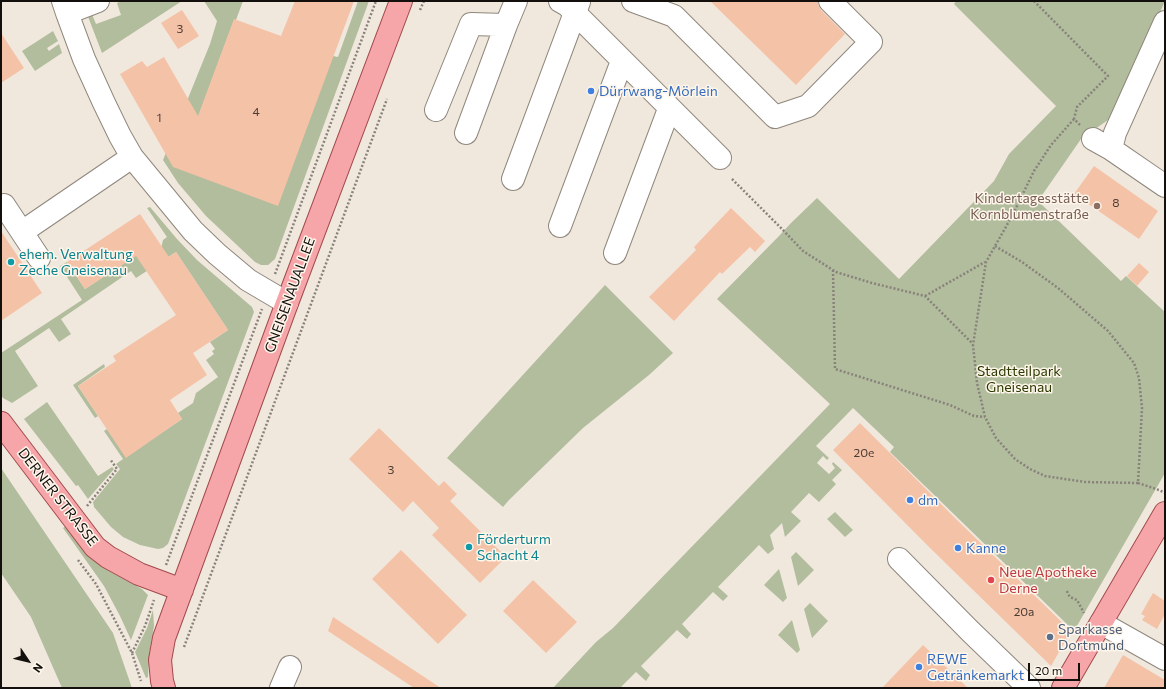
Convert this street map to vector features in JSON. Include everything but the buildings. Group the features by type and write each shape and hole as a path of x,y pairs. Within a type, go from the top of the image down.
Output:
{"main road":[{"name":"GNEISENAUALLEE","path":"182,590 201,535 400,1"},
{"name":"DERNER STRASSE","path":"1,423 95,547 108,557 139,574 182,590"},
{"path":"1063,688 1093,620 1165,513"},
{"path":"164,688 160,660 164,638 182,590"}],"street":[{"path":"98,1 65,7 84,58 120,136 132,158 193,231 217,254 248,280 287,303"},
{"path":"466,133 516,1"},
{"path":"633,1 674,16 775,117 808,106 871,42 830,1"},
{"path":"513,179 571,5 622,61 720,158"},
{"path":"1165,22 1115,133 1102,144 1165,186"},
{"path":"436,110 471,24 506,26"},
{"path":"560,226 622,61"},
{"path":"614,253 669,108"},
{"path":"22,232 132,158"},
{"path":"4,205 39,258"},
{"path":"899,559 970,631 1030,688"},
{"path":"1093,620 1165,659"},
{"path":"281,688 290,667"}],"path":[{"path":"418,16 424,1"},
{"path":"1034,1 1108,76 1077,107 1074,119 1051,145 1034,171 1012,216 986,262 973,345 977,383 984,417 996,438 1015,458 1030,469 1045,476 1085,482 1138,483 1165,493"},
{"path":"182,653 388,96"},
{"path":"1074,119 1102,144"},
{"path":"732,179 803,251 833,270 872,283 925,296 973,345"},
{"path":"994,246 1022,262 1058,288 1108,331 1134,363 1139,378 1142,408 1138,483"},
{"path":"925,296 986,262"},
{"path":"833,270 836,369 943,402 974,416 984,417"},
{"path":"84,508 117,470 110,459"},
{"path":"74,554 96,584 132,653 141,682"},
{"path":"132,653 146,626 160,581"},
{"path":"1067,591 1070,597 1077,600 1093,620"}],"green space":[{"path":"122,1 182,1 102,53 87,14 91,12 96,24 121,15 117,3"},
{"path":"204,1 243,1 236,20 234,20 179,169 333,56 338,57 358,1 369,1 275,259 268,265 261,265 255,262 206,216 178,183 163,160 210,44 217,21"},
{"name":"Stadtteilpark Gneisenau","path":"956,1 1165,1 1115,115 1081,139 1038,201 1121,281 1126,276 1165,312 1165,473 1074,631 890,452 894,447 853,408 816,446 829,458 827,460 823,456 817,463 829,474 835,468 832,464 833,462 842,470 832,480 836,484 819,502 809,493 791,512 801,521 785,537 782,523 770,535 774,549 768,554 759,545 718,587 728,596 723,601 713,592 682,624 691,634 687,639 677,630 641,666 650,675 646,681 636,672 620,688 553,688 596,642 613,628 830,404 717,299 817,198 899,279 994,181 1009,154 1056,106 954,4"},
{"path":"53,31 58,41 47,48 49,51 59,44 62,53 35,71 22,51"},
{"path":"150,207 197,260 252,307 254,312 168,544 163,548 158,549 140,545 123,537 111,527 94,507 93,502 120,469 116,464 123,459 104,431 107,429 126,457 182,419 178,413 193,403 196,393 218,377 206,360 214,354 212,351 215,349 210,342 228,330 176,252 136,278 131,271 61,319 71,334 59,342 49,328 15,351 38,386 12,403 3,398 1,395 1,353 82,300 60,266 67,262 85,289 156,242 161,249 163,240 167,237 147,208"},
{"path":"605,285 673,353 649,375 583,428 503,507 447,458"},
{"path":"104,364 105,367 78,386 98,416 95,418 73,385"},
{"path":"47,402 98,476 112,467 114,469 88,499 78,485 76,486 24,419"},
{"path":"1,468 113,633 132,688 62,688 31,617 1,573"},
{"path":"835,512 853,530 845,537 827,519"},
{"path":"66,526 89,554 109,571 142,589 148,595 131,640 104,586 63,528"},
{"path":"796,552 814,570 798,586 791,557"},
{"path":"779,569 787,598 783,602 764,585"},
{"path":"810,603 828,621 812,638 804,609"},
{"path":"153,610 154,626 149,655 148,677 146,678 135,652 147,628"},
{"path":"792,620 800,650 797,653 778,635"}],"place":[{"name":"Dürrwang-Mörlein","path":"591,91"},
{"name":"Kindertagesstätte Kornblumenstraße","path":"1097,206"},
{"name":"ehem. Verwaltung Zeche Gneisenau","path":"11,262"},
{"name":"dm","path":"910,500"},
{"name":"Förderturm Schacht 4","path":"469,547"},
{"name":"Kanne","path":"958,548"},
{"name":"Neue Apotheke Derne","path":"991,580"},
{"name":"Sparkasse Dortmund","path":"1050,637"},
{"name":"REWE Getränkemarkt","path":"919,667"}]}
